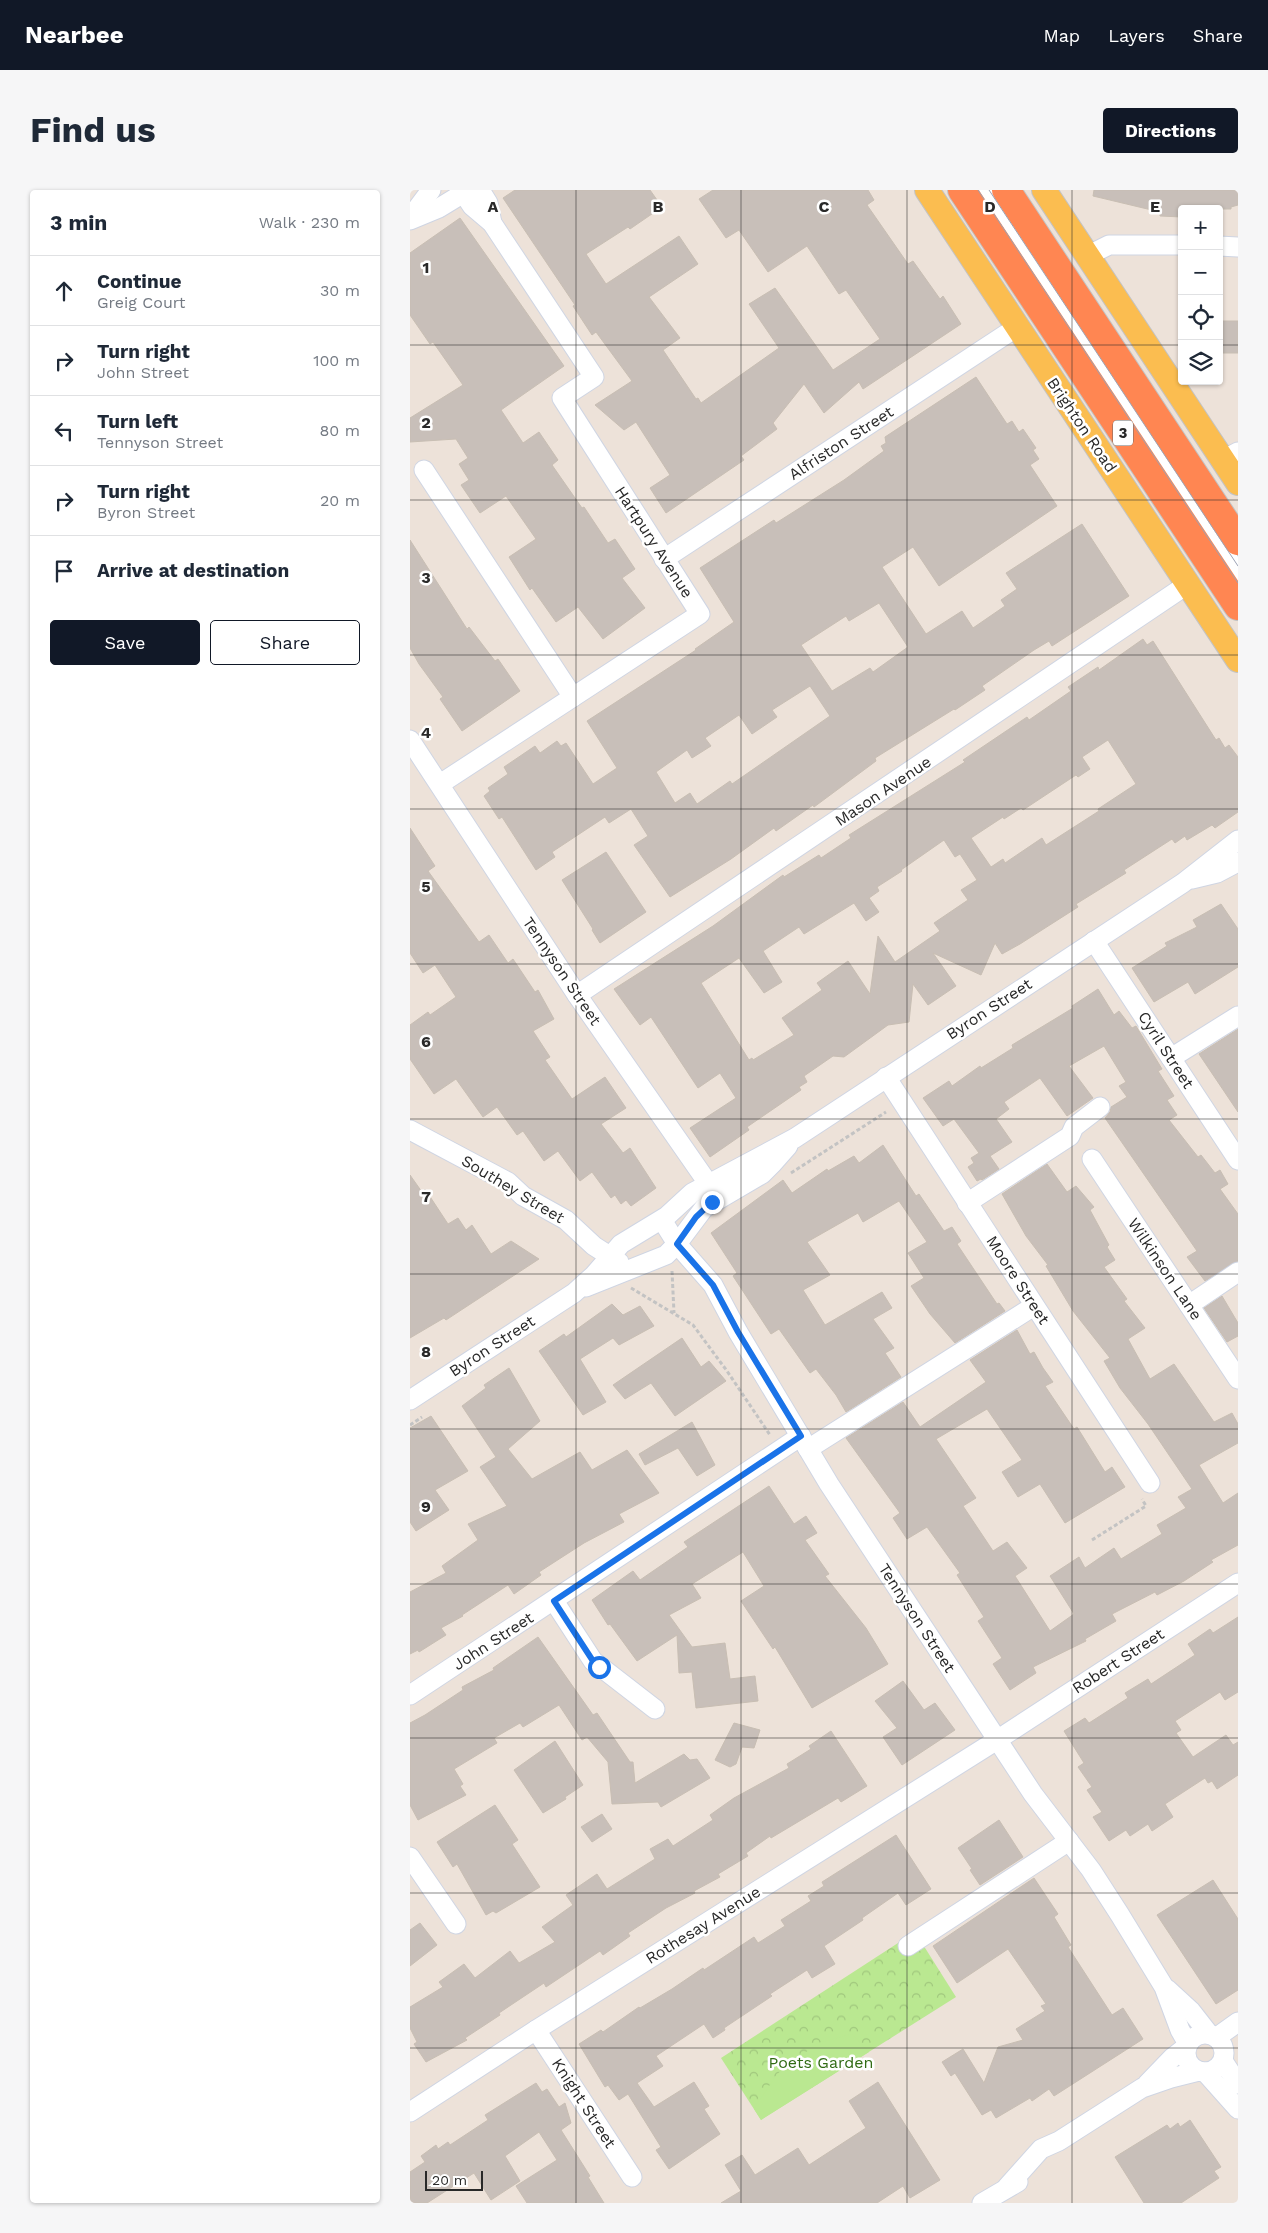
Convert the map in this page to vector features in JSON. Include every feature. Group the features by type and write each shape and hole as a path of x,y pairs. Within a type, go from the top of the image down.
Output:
{"highway":[{"name":"Brighton Road","path":"962,190 1015,237 1068,316 1238,606"},
{"name":"Brighton Road","path":"1006,190 1015,237 1068,316 1190,468 1238,541"}],"main road":[{"name":"Brighton Road","path":"927,190 1238,660"},
{"path":"1044,190 1186,406 1230,456 1238,483"},
{"path":"954,229 973,243 1015,237"},
{"path":"1068,316 1134,326"},
{"path":"1186,406 1190,468"}],"street":[{"path":"410,219 431,190"},
{"path":"984,190 1015,237"},
{"path":"410,219 440,208 467,192"},
{"name":"Hartpury Avenue","path":"440,784 700,614 562,398 594,377 492,223 488,203 467,192"},
{"path":"1087,256 1109,245 1178,245"},
{"path":"1223,246 1238,247"},
{"path":"1068,316 1238,574"},
{"name":"Alfriston Street","path":"664,558 1017,327"},
{"path":"424,470 573,697"},
{"name":"Mason Avenue","path":"578,996 1188,584"},
{"name":"Tennyson Street","path":"410,740 578,996 713,1191"},
{"name":"Byron Street","path":"410,1400 574,1293 594,1275 609,1256 631,1237 662,1220 689,1195 713,1191 738,1190 766,1170 795,1138 1183,883 1238,840"},
{"name":"Byron Street","path":"1183,883 1217,872 1238,862"},
{"name":"Cyril Street","path":"1094,941 1238,1160"},
{"path":"1172,1058 1238,1016"},
{"name":"Moore Street","path":"886,1077 1150,1484"},
{"path":"967,1203 1070,1136 1074,1127 1100,1107"},
{"name":"Southey Street","path":"410,1130 508,1182 523,1196 566,1220 594,1246 609,1256 625,1277"},
{"name":"Wilkinson Lane","path":"1092,1159 1238,1379"},
{"name":"Byron Street","path":"574,1293 625,1277 666,1255 677,1244 713,1191"},
{"name":"Tennyson Street","path":"662,1220 677,1244 713,1285 738,1332 829,1484 1033,1794 1091,1870 1164,1987"},
{"path":"1189,1305 1238,1272"},
{"name":"John Street","path":"410,1695 780,1449 804,1442 1034,1306"},
{"name":"Robert Street","path":"997,1740 1238,1583"},
{"path":"554,1601 593,1661 655,1709"},
{"name":"Rothesay Avenue","path":"410,2112 536,2030 997,1740"},
{"path":"908,1946 1069,1841"},
{"path":"410,1857 456,1924"},
{"path":"1164,1987 1191,2011 1223,2046 1238,2084"},
{"path":"1164,1987 1187,2046 1188,2062 1202,2072 1238,2109"},
{"path":"982,2203 1007,2187 1037,2151 1059,2141 1142,2088 1172,2058 1200,2034 1213,2036 1238,2022"},
{"name":"Knight Street","path":"536,2030 632,2178"},
{"path":"1142,2088 1171,2078 1212,2071 1228,2055"}],"path":[{"path":"672,1267 674,1313"},
{"path":"625,1277 693,1325 780,1449"},
{"path":"1092,1540 1146,1506"}],"green space":[{"path":"915,1932 956,1997 761,2120 721,2058"},
{"name":"Poets Garden","path":"852,2034 869,2052 761,2120 754,2109 777,2074 818,2043"}],"building":[{"path":"515,190 650,190 662,207 630,229 628,227 586,254 606,284 679,236 698,264 649,297 680,338 663,350 696,399 698,398 701,403 779,348 749,304 775,288 833,370 880,339 846,290 839,294 807,246 768,272 739,230 726,238 699,199 713,190 868,190 874,200 867,205 908,264 913,261 940,299 943,296 961,324 863,389 859,382 824,413 804,384 773,423 777,429 741,456 744,460 666,513 650,488 670,475 636,422 624,430 595,405 632,381 596,332 592,335 573,306 575,305 503,198"},
{"path":"1094,190 1238,190 1238,205 1231,207 1231,209 1223,209 1223,205 1178,205 1178,217 1160,216 1160,212 1093,196"},
{"path":"460,218 564,366 501,410 523,443 539,432 558,460 552,465 582,508 584,507 608,543 615,539 635,569 622,578 645,608 603,639 578,607 556,622 532,588 530,590 509,557 536,539 506,496 480,513 461,485 469,480 459,464 468,458 456,439 410,442 410,418 463,385 433,342 430,344 410,315 410,253"},
{"path":"1223,321 1238,321 1238,353 1223,353"},
{"path":"976,377 1007,424 1012,421 1019,432 1023,429 1036,448 1033,450 1039,459 1030,465 1057,506 939,586 913,547 882,567 926,634 962,611 973,628 1005,606 1001,600 1017,589 1006,573 1082,524 1129,596 1052,646 1049,641 1034,650 982,686 985,690 875,758 876,761 814,807 813,805 776,831 774,828 731,859 670,897 634,845 648,836 631,809 609,823 605,817 552,852 555,857 536,870 502,817 499,819 484,796 490,791 488,788 508,774 504,767 535,746 540,753 557,741 561,746 566,743 593,784 617,768 587,721 696,650 734,622 700,568 774,520 776,523 844,480 884,451 881,446 886,443 885,437","holes":["879,603 908,647 873,672 870,668 832,691 801,645 846,616 849,621","810,686 830,716 732,784 730,781 697,804 690,793 675,803 656,772 687,750 692,758 711,746 705,738 739,715 752,734 777,717 772,710"]},
{"path":"410,540 467,629 469,627 495,661 498,659 520,691 462,731 440,699 443,697 410,648"},
{"path":"1143,639 1147,645 1153,641 1216,740 1219,738 1225,748 1229,745 1238,757 1238,812 1215,828 1212,825 1187,840 1185,836 1175,843 1172,839 1124,870 1126,873 1076,904 1078,907 1002,954 995,943 981,975 933,953 956,986 928,1005 913,984 909,1022 888,1025 844,1057 833,1056 804,1076 807,1082 799,1087 801,1090 747,1127 749,1130 710,1157 690,1128 736,1098 720,1073 698,1088 651,1017 640,1025 614,989 713,926 783,875 784,877 819,855 821,858 851,838 849,835 965,762 963,760 1027,717 1029,720 1071,691 1068,687 1098,667 1099,670","holes":["1108,740 1136,784 1098,809 1099,811 1046,845 1042,838 1005,863 1003,859 991,867 971,838 1003,817 1004,819 1021,808 1023,810 1076,775 1078,777 1090,769 1082,757","944,840 955,857 960,854 977,880 961,890 968,900 934,923 940,931 895,962 878,936 870,994 848,961 817,983 822,990 782,1018 794,1035 753,1060 752,1058 749,1060 701,983 739,958 764,993 782,982 763,951 799,927 804,934 854,903 866,921 879,912 869,898 879,891 877,887"]},
{"path":"410,828 435,866 428,871 479,942 489,935 508,963 513,959 535,992 538,990 554,1019 533,1031 550,1057 545,1060 572,1099 605,1077 626,1108 601,1124 623,1153 630,1148 656,1188 631,1206 626,1200 621,1204 615,1195 611,1198 592,1172 580,1181 558,1151 544,1161 523,1131 517,1135 497,1107 483,1117 456,1079 434,1094 410,1059 410,1025 428,1012 430,1015 456,997 435,965 423,973 410,953"},
{"path":"606,852 646,912 600,943 562,880"},
{"path":"1221,904 1238,929 1238,967 1195,994 1188,982 1154,1002 1132,968 1167,946 1165,943 1197,927 1193,920"},
{"path":"1098,989 1114,1015 1119,1011 1132,1028 1136,1026 1162,1069 1158,1071 1174,1096 1167,1100 1177,1115 1169,1120 1198,1157 1201,1155 1215,1173 1220,1170 1228,1184 1220,1189 1238,1214 1238,1261 1205,1281 1187,1257 1197,1251 1105,1118 1110,1112 1111,1107 1127,1097 1119,1086 1126,1082 1104,1046 1069,1066 1093,1098 1067,1116 1040,1078 1004,1102 1009,1109 996,1119 1012,1142 990,1156 999,1169 982,1180 977,1181 968,1167 974,1163 971,1158 979,1153 954,1119 943,1126 923,1098 949,1081 952,1086 980,1066 981,1068 1013,1048 1012,1045 1073,1008 1072,1006"},
{"path":"1238,1029 1238,1112 1199,1054"},
{"path":"883,1145 916,1196 919,1194 944,1231 952,1227 961,1241 957,1244 997,1304 999,1303 1005,1311 955,1343 930,1314 911,1286 924,1278 908,1253 927,1242 899,1201 863,1222 858,1213 807,1242 830,1275 803,1290 825,1325 882,1292 892,1308 873,1319 894,1348 885,1353 901,1377 846,1412 836,1395 816,1369 810,1373 779,1329 771,1334 733,1276 737,1273 711,1233 783,1180 792,1193 827,1169 828,1171 854,1156 859,1163"},
{"path":"1047,1164 1067,1192 1076,1186 1094,1207 1090,1210 1115,1260 1104,1267 1127,1299 1124,1301 1145,1328 1128,1339 1150,1379 1174,1364 1214,1422 1232,1413 1238,1424 1238,1443 1199,1465 1223,1503 1238,1493 1238,1545 1211,1560 1213,1562 1184,1581 1157,1595 1155,1592 1112,1614 1116,1621 1085,1639 1086,1641 1033,1667 1036,1673 1010,1690 993,1664 1002,1658 978,1621 984,1617 957,1575 960,1573 927,1527 907,1539 893,1518 900,1513 846,1438 903,1402 920,1427 986,1382 970,1360 1017,1330 1030,1354 1034,1352 1053,1382 1045,1386 1074,1429 1077,1427 1105,1472 1112,1467 1125,1487 1065,1523 1040,1484 1018,1497 1002,1472 1022,1460 987,1409 936,1439 976,1498 963,1506 993,1551 1007,1542 1027,1568 1015,1576 1050,1631 1074,1614 1050,1576 1079,1557 1085,1568 1114,1548 1121,1559 1162,1534 1157,1525 1186,1508 1178,1497 1192,1489 1148,1424 1120,1388 1104,1361 1110,1358 1073,1311 1046,1266 1048,1265 1026,1236 1002,1194"},
{"path":"410,1175 422,1192 425,1189 448,1224 458,1218 466,1230 472,1225 491,1254 511,1241 539,1259 446,1320 444,1318 410,1338"},
{"path":"1222,1296 1238,1323 1238,1336 1227,1342 1204,1308"},
{"path":"612,1304 623,1315 640,1306 654,1326 619,1345 613,1338 580,1359 606,1402 583,1415 539,1351 564,1334 566,1337"},
{"path":"682,1338 701,1367 709,1361 726,1381 675,1416 651,1383 625,1399 613,1385"},
{"path":"509,1368 540,1421 508,1449 532,1479 580,1452 592,1470 627,1450 659,1493 619,1514 624,1522 584,1543 539,1572 541,1575 514,1594 508,1585 463,1616 441,1628 446,1635 419,1652 418,1650 410,1654 410,1592 446,1573 442,1566 478,1540 468,1524 507,1506 480,1467 496,1457 462,1406 486,1388 484,1385"},
{"path":"431,1416 468,1471 435,1490 449,1510 416,1531 410,1522 410,1428"},
{"path":"692,1422 715,1465 697,1476 678,1448 645,1465 639,1454"},
{"path":"769,1486 794,1524 806,1516 817,1533 805,1540 829,1574 825,1576 866,1628 888,1664 812,1708 775,1647 773,1649 741,1601 764,1586 743,1552 692,1584 701,1598 669,1615 692,1647 725,1643 730,1679 755,1676 758,1701 696,1708 692,1672 679,1673 677,1635 637,1661 610,1624 608,1625 592,1600 633,1571 640,1580 688,1547 684,1542"},
{"path":"1238,1617 1238,1692 1225,1700 1220,1692 1175,1721 1181,1730 1176,1733 1193,1757 1226,1735 1233,1745 1238,1742 1238,1775 1217,1789 1212,1781 1208,1783 1205,1778 1165,1804 1173,1817 1152,1831 1148,1824 1130,1836 1126,1830 1109,1841 1093,1817 1102,1812 1087,1790 1092,1787 1078,1767 1084,1763 1064,1731 1085,1718 1089,1723 1128,1698 1125,1693 1148,1679 1151,1684 1195,1655 1188,1644 1210,1629 1213,1633"},
{"path":"538,1637 593,1715 597,1713 630,1762 633,1762 635,1783 684,1754 690,1760 697,1759 710,1778 661,1807 658,1802 612,1804 608,1762 587,1737 582,1740 559,1705 523,1727 520,1723 494,1738 497,1743 454,1769 463,1784 460,1786 466,1795 418,1820 410,1805 410,1723 463,1690 462,1687 494,1670 493,1668"},
{"path":"903,1681 924,1710 935,1703 955,1730 902,1765 883,1737 897,1728 875,1701"},
{"path":"734,1723 760,1730 754,1748 742,1747 736,1764 730,1767 715,1760"},
{"path":"831,1731 867,1786 841,1802 838,1798 771,1838 770,1836 746,1853 748,1856 718,1874 720,1877 666,1908 628,1933 630,1936 603,1955 600,1951 546,1987 544,1983 465,2038 467,2040 426,2062 414,2044 417,2042 410,2028 410,2007 443,1987 439,1982 464,1964 475,1978 510,1951 519,1963 555,1942 542,1927 573,1905 566,1895 597,1874 607,1889 655,1859 650,1849 668,1839 673,1846 713,1820 710,1815 734,1798 789,1768 787,1764 811,1749 809,1746"},
{"path":"555,1741 583,1785 565,1797 566,1799 543,1813 514,1770"},
{"path":"495,1805 518,1840 512,1844 540,1887 496,1913 493,1911 486,1915 457,1864 453,1867 437,1842"},
{"path":"602,1814 612,1829 592,1842 581,1827"},
{"path":"999,1820 1023,1857 980,1885 958,1848"},
{"path":"896,1835 931,1889 906,1905 898,1893 862,1918 863,1920 824,1946 835,1964 812,1978 807,1970 770,1994 772,1996 724,2028 725,2030 713,2038 704,2024 656,2056 663,2066 637,2083 654,2107 694,2082 709,2106 704,2109 720,2134 669,2169 656,2150 661,2147 628,2094 619,2100 608,2085 605,2087 579,2044 601,2030 603,2032 639,2007 672,1989 703,1968 704,1970 754,1937 758,1943 785,1926 781,1920 811,1901 808,1896 824,1886 822,1882"},
{"path":"1034,1878 1058,1914 1054,1917 1071,1945 1068,1947 1112,2015 1123,2008 1143,2039 1054,2096 1049,2089 1032,2101 1030,2098 996,2118 991,2110 982,2115 955,2073 951,2076 942,2062 963,2049 984,2083 998,2047 1023,2040 1016,2029 1045,2011 1041,2006 1046,2004 1008,1949 957,1983 933,1946"},
{"path":"1213,1880 1238,1919 1238,1990 1216,2004 1157,1915"},
{"path":"420,1923 437,1945 410,1966 410,1930"},
{"path":"878,2082 940,2180 910,2198 903,2186 877,2203 721,2203 741,2191 725,2165 742,2155 755,2175 798,2148 809,2165 866,2128 849,2101"},
{"path":"536,2083 542,2092 547,2089 559,2107 565,2103 571,2123 561,2130 590,2176 588,2177 604,2203 527,2203 516,2186 557,2160 539,2132 505,2156 520,2181 491,2200 474,2173 427,2203 410,2203 410,2172 425,2162 421,2156 436,2145 438,2149 448,2142 450,2145 488,2120 485,2115"},
{"path":"1190,2120 1221,2167 1214,2171 1219,2178 1181,2203 1144,2203 1115,2157 1167,2125 1170,2129 1178,2123 1180,2127"}],"tram line":[{"path":"978,190 1238,583"},
{"path":"989,190 1238,566"}],"route":[{"path":"599,1667 593,1661 554,1601 801,1436 738,1332 713,1285 677,1244 696,1217 712,1202"}]}
